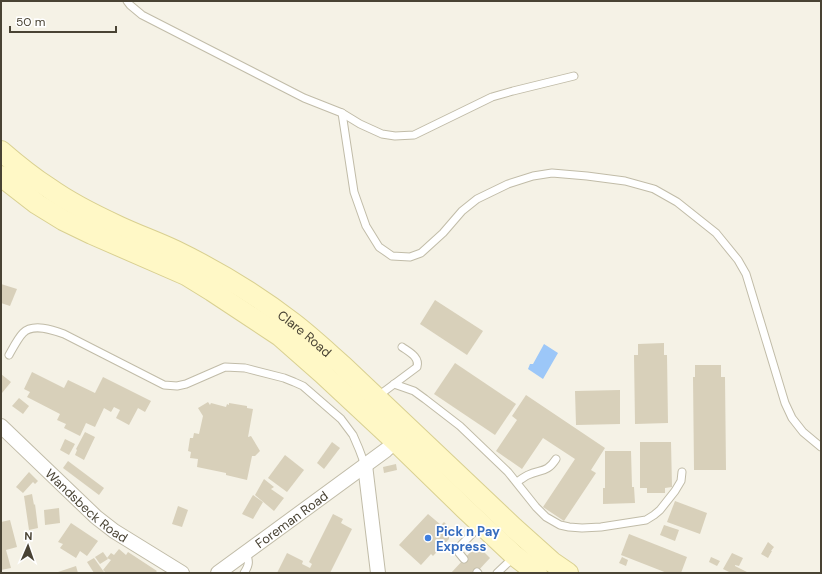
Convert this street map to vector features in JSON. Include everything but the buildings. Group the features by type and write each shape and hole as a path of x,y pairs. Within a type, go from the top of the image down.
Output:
{"street":[{"name":"Clare Road","path":"1,151 48,188 75,204 117,226 175,251 226,278 292,322 376,397 402,435 465,509 515,556 537,573"},
{"name":"Clare Road","path":"1,176 37,204 63,220 186,276 243,310 280,336 322,373 402,435 514,528 552,562 568,573"},
{"name":"Wandsbeck Road","path":"1,426 96,516 114,531 182,573"},
{"name":"Foreman Road","path":"218,573 386,450 402,435"},
{"path":"364,465 378,573"}],"lane":[{"path":"127,1 142,15 304,98 342,113 360,124 382,134 395,136 414,135 492,97 574,76"},
{"path":"342,113 354,192 363,219 379,247 392,256 410,257 421,253 462,211 477,199 508,184 533,176 552,173 625,181 654,190 677,202 716,233 738,260 746,274 785,403 792,418 803,432 821,446"},
{"path":"9,355 23,333 28,329 38,328 48,329 64,334 164,385 177,386 186,384 225,368 245,368 284,378 303,386 341,419 353,435 364,465"},
{"path":"376,397 417,367 417,359 402,347"},
{"path":"394,384 414,391 460,426 503,466 546,517 560,525 582,528 601,527 646,520 660,510 681,481 682,472"},
{"path":"516,482 528,475 549,468 556,459"},
{"path":"464,559 458,553 458,548 482,524"},
{"path":"244,573 248,568 249,562 246,552"},
{"path":"497,573 515,556"}],"water":[{"path":"544,344 558,353 543,379 528,369 530,364 533,364"}],"place":[{"name":"Pick n Pay Express","path":"428,538"}]}
